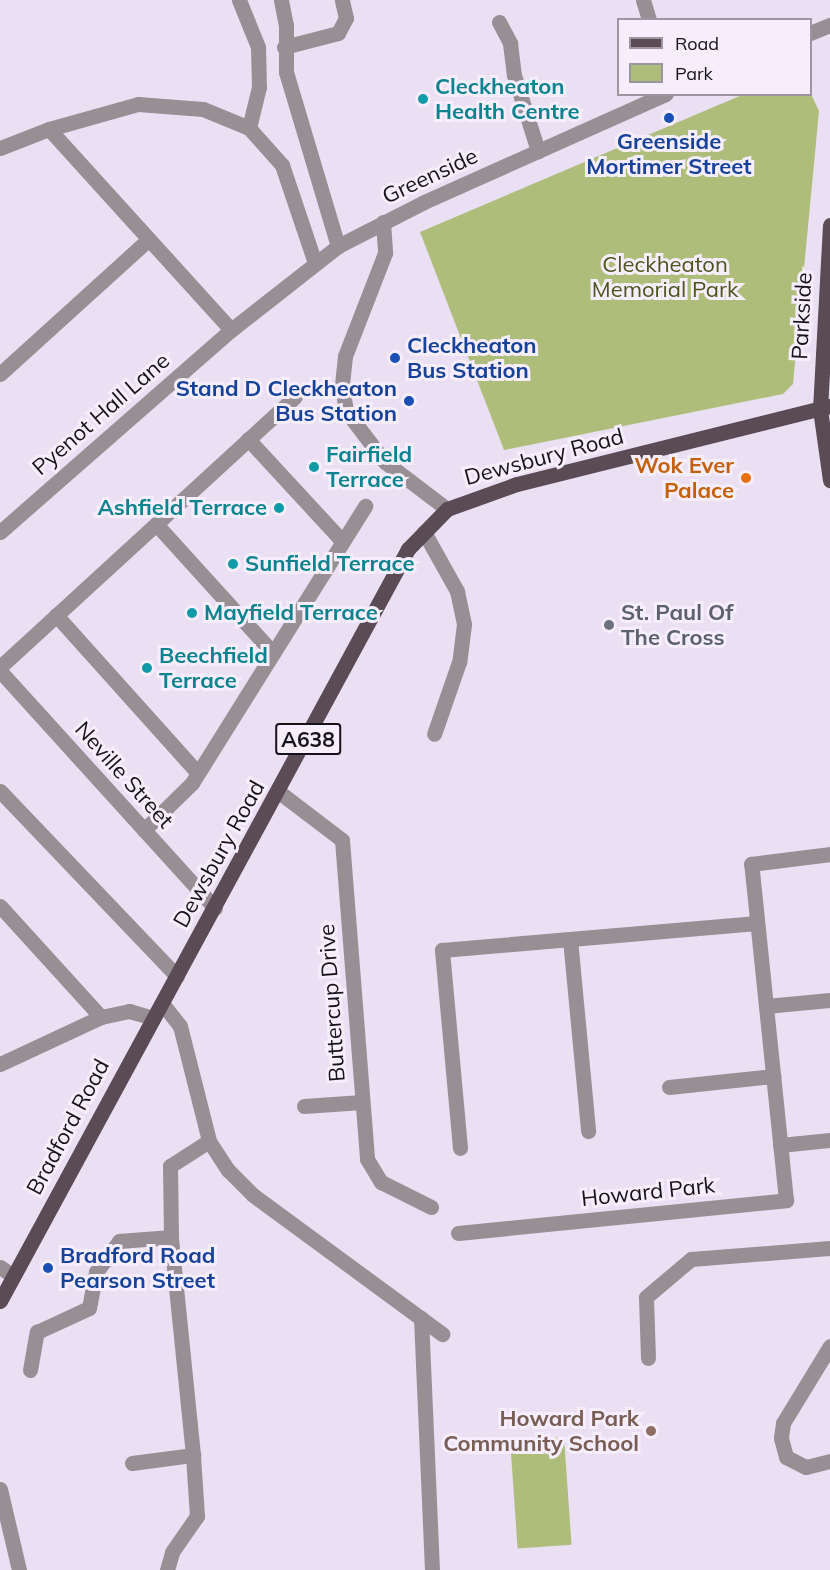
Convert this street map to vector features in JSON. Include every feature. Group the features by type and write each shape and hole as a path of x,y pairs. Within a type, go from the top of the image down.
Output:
{"main road":[{"name":"Parkside","path":"830,225 825,408 830,480"},
{"name":"Dewsbury Road","path":"177,976 279,792 408,549 447,508 517,484 825,408"},
{"name":"Bradford Road","path":"0,1301 177,976"}],"street":[{"path":"239,0 258,47 259,87 249,128"},
{"path":"281,0 286,25 286,72 338,246"},
{"path":"285,47 338,33 346,18 342,0"},
{"path":"643,0 648,18"},
{"path":"499,21 510,43 514,75 538,151"},
{"path":"812,32 830,25"},
{"name":"Greenside","path":"231,330 338,246 383,222 662,96"},
{"path":"0,148 49,129 138,105 203,109 249,128 282,165 315,263"},
{"path":"49,129 231,330"},
{"path":"383,222 385,253 345,356 342,386 346,411 385,462 447,508"},
{"path":"0,374 148,240"},
{"name":"Pyenot Hall Lane","path":"0,532 231,330"},
{"path":"0,669 295,397"},
{"path":"248,439 342,541"},
{"path":"144,830 198,773 365,506"},
{"path":"156,524 273,653"},
{"path":"424,532 457,591 464,624 459,662 434,734"},
{"path":"56,615 198,773"},
{"name":"Neville Street","path":"0,669 215,908"},
{"path":"0,791 177,976"},
{"name":"Buttercup Drive","path":"279,792 342,840 367,1159 381,1182 431,1207"},
{"name":"Howard Park","path":"458,1233 786,1200 751,864 830,854"},
{"path":"0,906 100,1017"},
{"path":"460,1148 442,950 757,923"},
{"path":"570,939 588,1131"},
{"path":"765,1006 830,1000"},
{"path":"162,1003 180,1026 209,1141 228,1170 253,1195 442,1334"},
{"path":"0,1064 100,1017 129,1011 153,1018"},
{"path":"669,1087 773,1076"},
{"path":"304,1106 362,1102"},
{"path":"780,1145 830,1140"},
{"path":"167,1570 172,1552 196,1516 193,1455 171,1237 170,1166 209,1141"},
{"path":"30,1370 37,1332 89,1308 96,1272 119,1240 171,1237"},
{"path":"648,1358 646,1297 692,1259 830,1248"},
{"path":"0,1267 13,1276"},
{"path":"420,1318 432,1570"},
{"path":"830,1346 783,1424 781,1438 786,1456 806,1467 830,1461"},
{"path":"132,1463 193,1455"},
{"path":"0,1489 19,1570"}],"green space":[{"name":"Cleckheaton Memorial Park","path":"740,96 812,96 819,111 793,384 783,394 504,450 420,232"},
{"path":"564,1437 572,1545 518,1549 510,1441"}],"place":[{"name":"Cleckheaton Health Centre","path":"423,99"},
{"name":"Greenside Mortimer Street","path":"669,118"},
{"name":"Cleckheaton Bus Station","path":"395,358"},
{"name":"Stand D Cleckheaton Bus Station","path":"409,401"},
{"name":"Fairfield Terrace","path":"314,467"},
{"name":"Wok Ever Palace","path":"746,478"},
{"name":"Ashfield Terrace","path":"279,508"},
{"name":"Sunfield Terrace","path":"233,564"},
{"name":"Mayfield Terrace","path":"192,613"},
{"name":"St. Paul Of The Cross","path":"609,625"},
{"name":"Beechfield Terrace","path":"147,668"},
{"name":"Bradford Road Pearson Street","path":"48,1268"},
{"name":"Howard Park Community School","path":"651,1431"}]}
